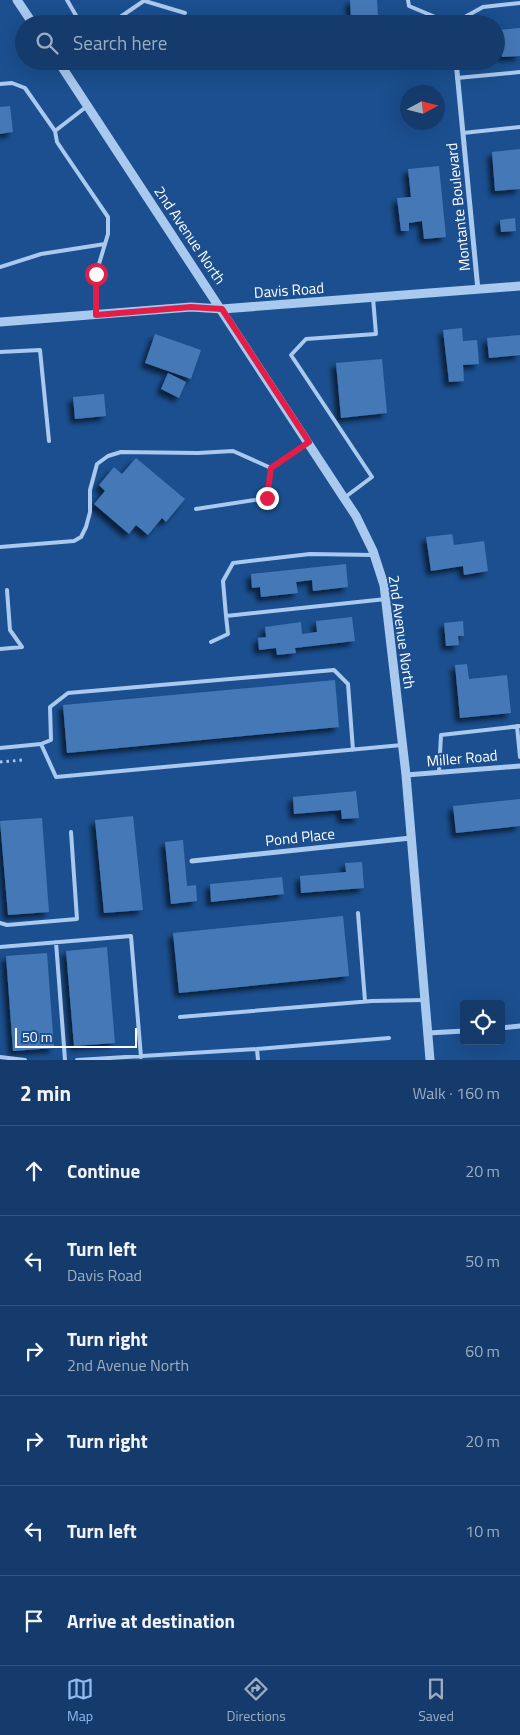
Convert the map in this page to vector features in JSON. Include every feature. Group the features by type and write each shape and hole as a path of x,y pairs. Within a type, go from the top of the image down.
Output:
{"street":[{"path":"17,0 27,15"},
{"name":"2nd Avenue North","path":"64,70 309,442 356,516 374,555 384,585 403,745 430,1060"},
{"name":"Montante Boulevard","path":"457,70 478,290"},
{"name":"Davis Road","path":"0,322 191,307 222,309 520,286"},
{"name":"Miller Road","path":"406,775 520,766"},
{"name":"Pond Place","path":"192,861 412,838"},
{"path":"505,1028 520,1026"},
{"path":"428,1034 460,1031"}],"lane":[{"path":"66,0 75,15"},
{"path":"123,15 145,0 185,13"},
{"path":"408,0 409,6 430,15"},
{"path":"483,0 483,7"},
{"path":"468,15 483,7 520,3"},
{"path":"457,78 520,72"},
{"path":"0,84 12,84 25,88 55,131 60,147 106,213 108,222 105,244 96,274 96,315"},
{"path":"55,131 87,106"},
{"path":"463,133 520,127"},
{"path":"0,267 41,254 105,244"},
{"path":"344,498 372,477 290,356 306,338 376,334 373,298"},
{"path":"0,352 40,350 49,441"},
{"path":"196,509 267,498 271,468 309,442"},
{"path":"0,547 74,541 81,537 90,512 92,476 97,464 108,456 121,452 198,453 233,451 271,468"},
{"path":"211,642 228,634 223,581 233,563 310,554 374,555"},
{"path":"0,649 22,647 10,630 7,590"},
{"path":"226,616 386,599"},
{"path":"0,748 42,744 51,740 50,707 68,693 334,670 348,684 354,750"},
{"path":"438,772 441,735 519,726 520,757"},
{"path":"42,744 56,777 403,745"},
{"path":"0,923 7,925 77,919 71,832"},
{"path":"358,913 365,1001"},
{"path":"0,947 131,936 141,1057"},
{"path":"56,942 66,1060"},
{"path":"180,1017 365,1001 425,1000"},
{"path":"77,1060 257,1049 389,1038"},
{"path":"257,1049 258,1060"},
{"path":"0,1057 25,1060"}],"path":[{"path":"0,762 23,760"}],"building":[{"path":"350,0 377,0 378,15 351,15"},
{"path":"520,28 520,56 505,57 505,29"},
{"path":"10,106 13,132 0,134 0,107"},
{"path":"520,149 520,189 495,191 492,152"},
{"path":"439,166 446,237 424,239 422,221 409,223 409,231 401,231 397,198 411,197 408,169"},
{"path":"515,218 516,231 501,232 500,220"},
{"path":"462,328 463,341 477,340 479,364 463,365 464,381 449,382 443,330"},
{"path":"155,334 201,350 191,379 145,363"},
{"path":"520,335 520,355 489,358 487,338"},
{"path":"382,359 387,413 341,418 336,363"},
{"path":"168,373 186,382 179,398 161,389"},
{"path":"104,394 106,416 75,419 73,397"},
{"path":"136,458 185,499 166,522 162,518 148,535 136,525 129,534 94,504 105,491 99,485 114,467 122,474"},
{"path":"452,534 454,545 484,541 488,571 464,575 463,566 431,571 426,537"},
{"path":"346,564 348,587 313,591 312,580 296,582 298,593 261,597 260,587 252,588 251,574"},
{"path":"352,617 355,641 295,648 296,653 277,655 276,648 259,650 258,638 266,637 265,627 301,622 302,634 317,632 316,621"},
{"path":"463,621 464,636 458,636 459,645 446,646 444,623"},
{"path":"467,664 469,679 507,675 511,713 460,718 455,665"},
{"path":"335,680 339,727 67,753 63,705"},
{"path":"356,791 359,818 342,819 341,810 294,814 293,797"},
{"path":"520,799 520,826 456,833 453,806"},
{"path":"133,816 143,910 104,913 95,820"},
{"path":"42,818 49,912 8,915 0,821"},
{"path":"183,840 187,886 196,885 197,901 171,904 165,842"},
{"path":"362,862 364,888 301,893 300,876 346,872 345,863"},
{"path":"282,877 284,894 211,902 210,884"},
{"path":"343,916 349,976 179,993 173,933"},
{"path":"107,947 115,1043 74,1046 66,951"},
{"path":"47,953 54,1048 13,1051 6,956"}],"route":[{"path":"96,274 96,315 191,307 222,309 309,442 271,468 267,498"}]}
